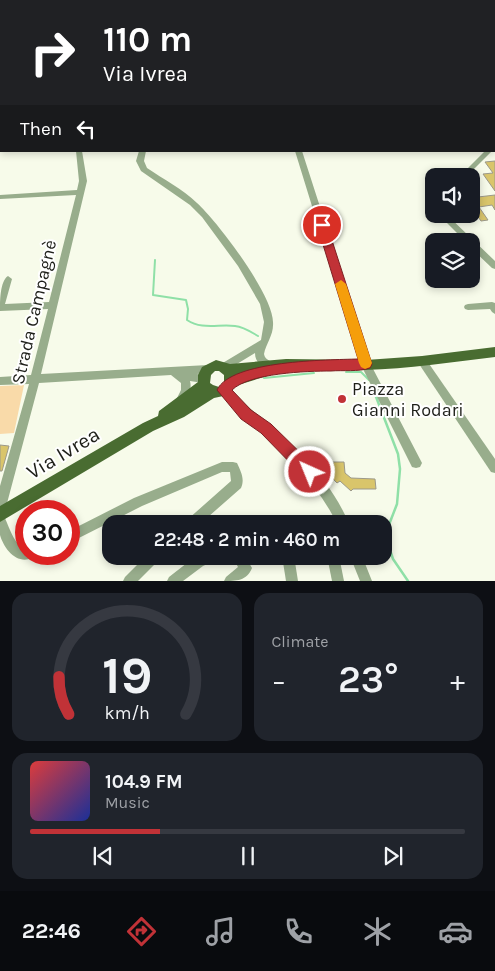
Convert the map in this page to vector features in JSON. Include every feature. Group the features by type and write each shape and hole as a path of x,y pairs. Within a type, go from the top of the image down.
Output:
{"main road":[{"name":"Via Ivrea","path":"148,427 180,402 217,379 271,365 314,366 422,361 495,352"},
{"name":"Via Ivrea","path":"0,514 148,427 179,413 217,379 314,366"}],"street":[{"name":"Strada Campagnè","path":"0,507 36,380 80,192 82,181 79,152"},
{"path":"143,152 140,161 144,169 193,203 205,215 263,298 268,315 269,328 258,353 262,363 271,365"},
{"path":"298,152 366,364 416,463"},
{"path":"471,168 488,152"},
{"path":"0,197 80,192"},
{"path":"451,223 461,233"},
{"path":"480,252 495,266"},
{"path":"8,279 0,307 54,305"},
{"path":"468,307 492,305 495,310"},
{"path":"150,372 217,379 263,343"},
{"path":"422,361 495,468"},
{"path":"0,382 150,372 217,379 246,414 284,446 328,494 338,515"},
{"path":"174,374 185,380 187,385 186,392 180,402"},
{"path":"114,515 222,466 233,467 237,475 237,484 201,515"},
{"path":"328,494 335,515"},
{"path":"0,520 15,550"},
{"path":"80,532 102,521"},
{"path":"129,581 146,565"},
{"path":"173,581 194,565"},
{"path":"230,581 246,568 244,565"},
{"path":"289,565 292,581"},
{"path":"335,565 338,581"},
{"path":"360,565 366,581"}],"shaded area":[{"path":"24,385 14,433 0,434 0,386"}],"building":[{"path":"495,161 495,191 483,174 493,173 485,162"},
{"path":"495,195 495,210 492,205 480,207 480,197"},
{"path":"480,208 488,220 480,220"},
{"path":"0,445 9,446 2,471 0,471"},
{"path":"333,462 344,462 345,473 351,478 375,479 376,489 353,489 351,491 340,481 337,483 329,475 333,471"}],"waterway":[{"path":"155,260 153,295 186,300 188,309 187,320 198,325 238,327 258,336"},
{"path":"346,372 361,372 369,380"},
{"path":"264,378 314,373"},
{"path":"373,389 398,454 400,469 397,504 385,535 393,559 408,581"}],"slow traffic":[{"path":"341,284 365,363"}],"place":[{"name":"Piazza Gianni Rodari","path":"342,399"}],"route":[{"path":"310,472 266,429 246,414 223,390 231,382 257,373 314,366 366,364 322,225"}]}
